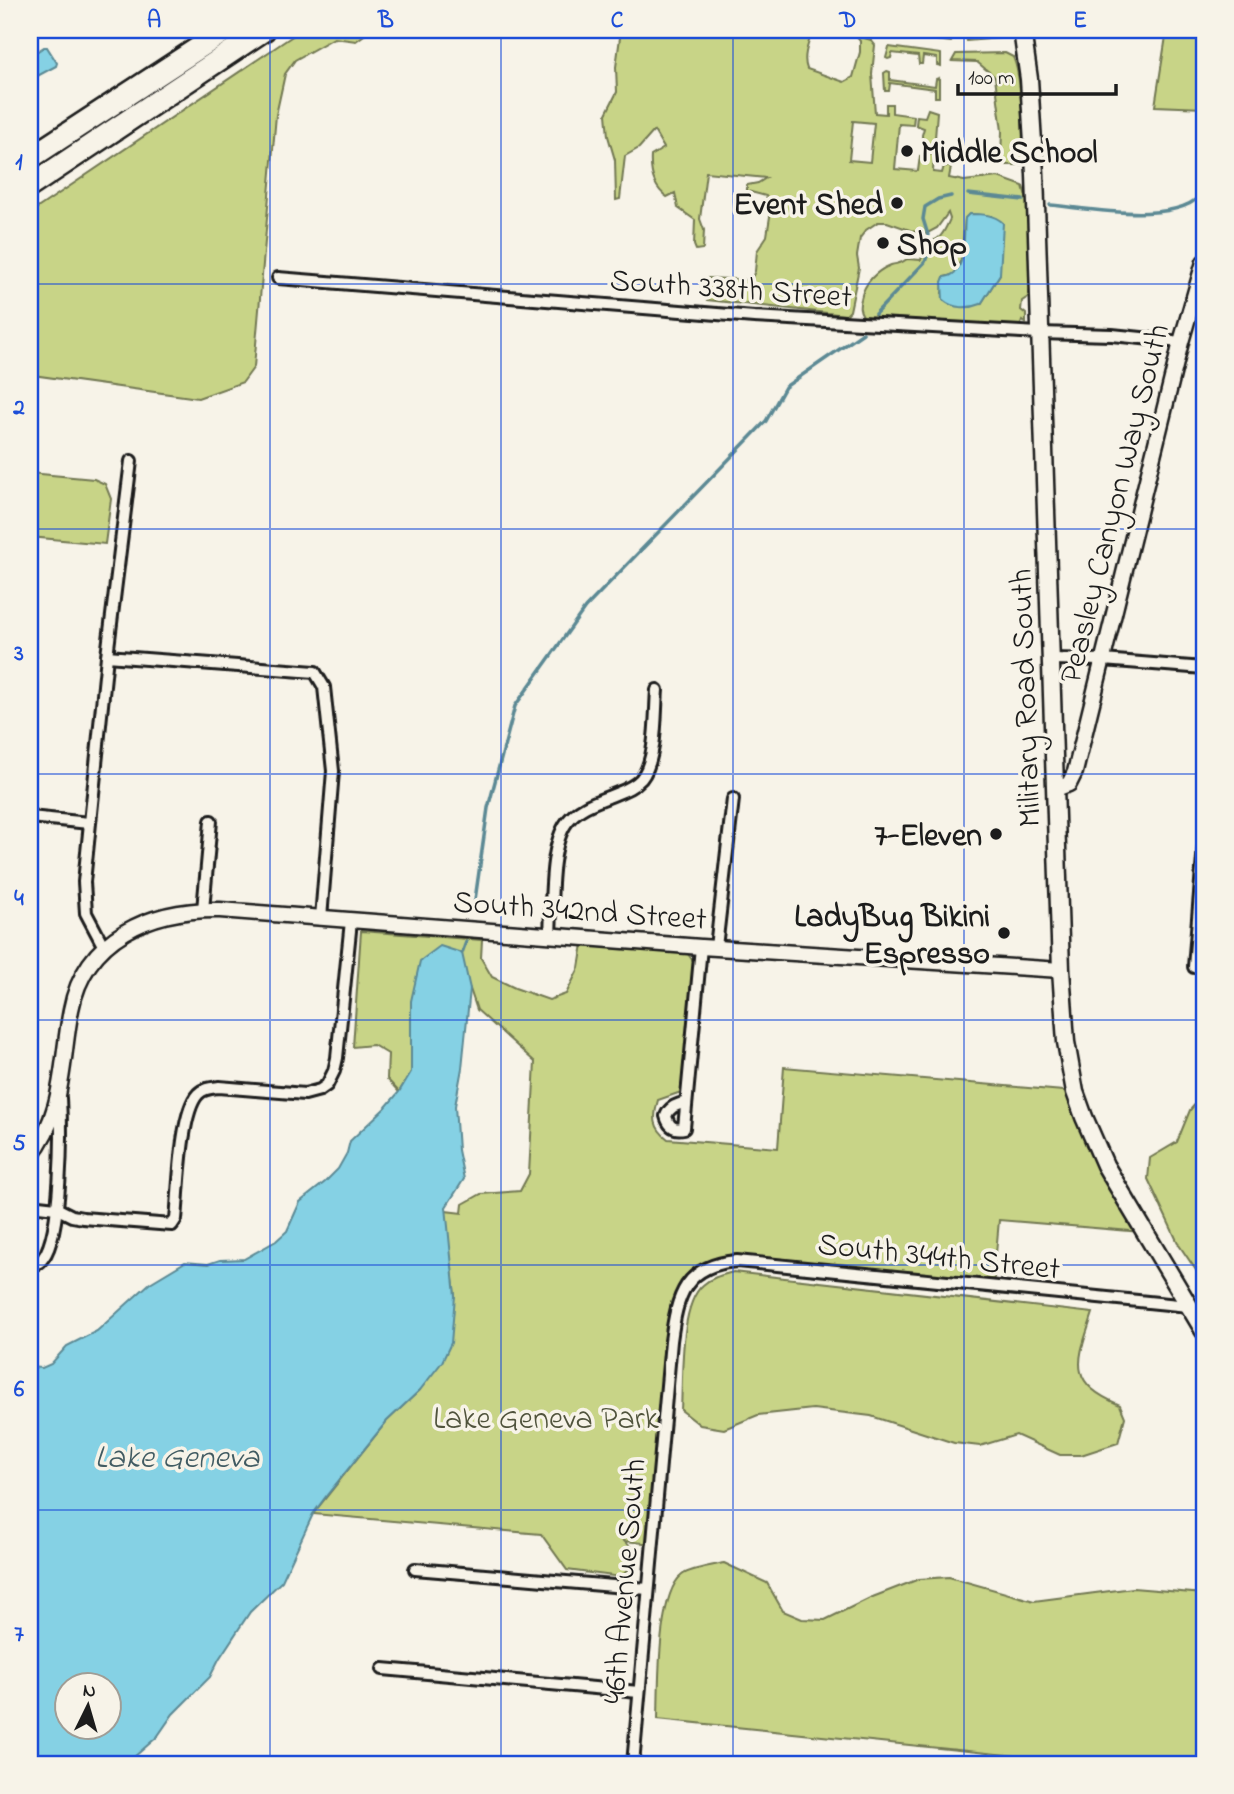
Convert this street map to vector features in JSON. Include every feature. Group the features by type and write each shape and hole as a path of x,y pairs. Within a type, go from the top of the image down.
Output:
{"highway":[{"path":"30,158 226,30"},
{"path":"30,186 264,30"}],"main road":[{"name":"Military Road South","path":"1022,30 1032,120 1061,970 1068,1055 1075,1093 1105,1165 1204,1331"}],"street":[{"name":"Peasley Canyon Way South","path":"1056,789 1069,784 1073,779 1181,342 1204,262"},
{"name":"South 338th Street","path":"278,278 754,317 1039,334 1112,335 1181,342"},
{"path":"30,1268 45,1256 52,1236 61,1140 60,1092 74,997 86,971 104,947 89,921 84,904 84,874 131,461"},
{"path":"107,656 315,672 323,685 333,771 321,918"},
{"path":"1050,659 1204,668"},
{"path":"550,934 555,857 565,824 587,806 630,788 640,780 647,769 653,741 657,690"},
{"path":"687,1102 708,947 733,799"},
{"path":"30,817 89,823"},
{"path":"203,909 211,821"},
{"path":"1194,967 1204,845"},
{"name":"South 342nd Street","path":"104,947 123,933 149,920 176,912 203,909 1061,970"},
{"path":"30,1205 56,1208 83,1218 172,1225 176,1219 186,1123 191,1106 199,1093 208,1088 219,1087 305,1094 320,1090 327,1084 337,1058 351,921"},
{"path":"30,1156 44,1133 60,1092"},
{"name":"South 344th Street","path":"690,1280 699,1270 737,1261 1188,1306"},
{"name":"46th Avenue South","path":"633,1764 673,1326 682,1294 690,1280"},
{"path":"415,1569 648,1589"},
{"path":"383,1669 639,1692"}],"green space":[{"path":"251,30 371,30 356,41 334,38 295,60 285,74 276,115 254,367 243,382 198,398 32,375 30,391 30,213 294,35"},
{"path":"621,30 813,30 806,54 807,69 844,82 853,77 860,52 860,41 855,35 871,40 875,45 872,74 875,113 886,114 886,104 892,104 892,113 914,116 913,125 899,124 895,169 918,171 920,156 934,154 933,172 942,173 944,166 951,167 949,178 964,181 998,177 1023,186 1031,227 1033,256 1031,285 1028,297 1022,301 1021,310 1026,314 1026,323 1022,321 1020,327 863,316 860,301 872,278 891,265 907,259 921,260 926,242 939,238 944,232 950,219 948,213 937,228 924,235 887,222 878,222 866,230 860,238 857,256 859,268 850,311 846,315 707,300 701,294 702,284 708,278 751,280 757,251 767,236 771,210 766,196 747,191 747,185 766,178 706,172 700,219 704,230 703,249 696,250 695,220 678,208 675,193 667,197 654,179 651,156 664,148 654,131 639,148 625,156 620,199 616,200 615,160 608,136 606,114 617,92 616,67","holes":["853,121 874,123 870,162 849,160","969,214 991,216 1000,274 981,304 942,293 944,277 955,274 961,259 965,219"]},
{"path":"888,30 950,38 951,30 956,32 951,42 888,34"},
{"path":"975,30 1009,30 1000,38 967,41 966,35"},
{"path":"1167,30 1204,30 1204,108 1155,106"},
{"path":"889,47 941,54 941,66 937,65 937,58 923,56 922,64 919,64 918,56 892,53 888,59"},
{"path":"1005,53 1013,57 1019,79 1023,165 1007,165 1001,159 1002,131 995,77 977,62 952,61 956,54"},
{"path":"890,72 890,80 935,86 936,79 939,78 939,97 935,97 935,89 890,83 889,91 885,91 884,73"},
{"path":"928,109 937,112 934,151 923,150 924,128 916,125 917,116 925,117"},
{"path":"30,473 94,479 105,484 111,499 105,544 30,537"},
{"name":"Lake Geneva Park","path":"361,931 482,940 481,958 492,977 549,1000 566,994 579,968 583,944 679,949 688,954 695,964 684,1091 658,1100 655,1112 657,1127 668,1139 778,1148 784,1067 1075,1092 1143,1232 999,1220 993,1287 737,1261 699,1270 677,1308 653,1544 624,1541 634,1550 634,1564 621,1577 567,1570 541,1534 313,1514 387,1421 420,1390 455,1296 445,1211 462,1213 463,1204 481,1194 520,1191 529,1174 535,1062 477,1010 470,989 412,1058 411,1072 399,1092 387,1079 388,1054 373,1045 353,1047"},
{"path":"1204,1094 1204,1282 1179,1245 1148,1179 1150,1158 1177,1142 1190,1110"},
{"path":"733,1272 1093,1313 1083,1344 1080,1368 1090,1388 1120,1405 1125,1417 1118,1443 1081,1455 1060,1455 1016,1435 980,1446 954,1443 871,1416 813,1409 758,1415 724,1429 700,1425 681,1410 686,1325 695,1295 703,1285"},
{"path":"724,1563 767,1583 783,1611 802,1619 825,1620 870,1598 919,1579 949,1577 1034,1601 1133,1588 1204,1594 1204,1764 1094,1764 658,1719 661,1642 668,1601 674,1585 685,1573"}],"water":[{"path":"47,47 57,63 56,66 30,80 30,56"},
{"path":"969,214 991,216 1003,223 1000,274 981,304 961,307 943,300 942,282 944,277 957,270 961,263 965,218"},
{"name":"Lake Geneva","path":"440,946 462,953 470,989 462,1068 455,1106 458,1150 464,1179 446,1207 455,1296 451,1343 442,1362 420,1390 387,1421 327,1495 313,1514 282,1581 250,1612 210,1677 173,1714 157,1737 126,1764 30,1764 30,1367 42,1368 51,1364 67,1346 97,1331 150,1283 185,1262 208,1264 220,1260 244,1259 276,1241 287,1231 300,1202 338,1169 350,1141 386,1107 411,1072 411,1001 420,961"}],"waterway":[{"path":"1050,205 1132,213 1155,212 1175,209 1192,202 1204,191"},
{"path":"968,194 1023,200"},
{"path":"928,235 923,219 925,207 938,199 951,196"},
{"path":"875,314 925,262 930,248"},
{"path":"474,907 488,808 515,706 585,608 766,421 785,387 863,333"},
{"path":"462,953 466,942"}],"place":[{"name":"Middle School","path":"907,151"},
{"name":"Event Shed","path":"897,203"},
{"name":"Shop","path":"883,243"},
{"name":"7-Eleven","path":"996,834"},
{"name":"LadyBug Bikini Espresso","path":"1004,933"}]}
